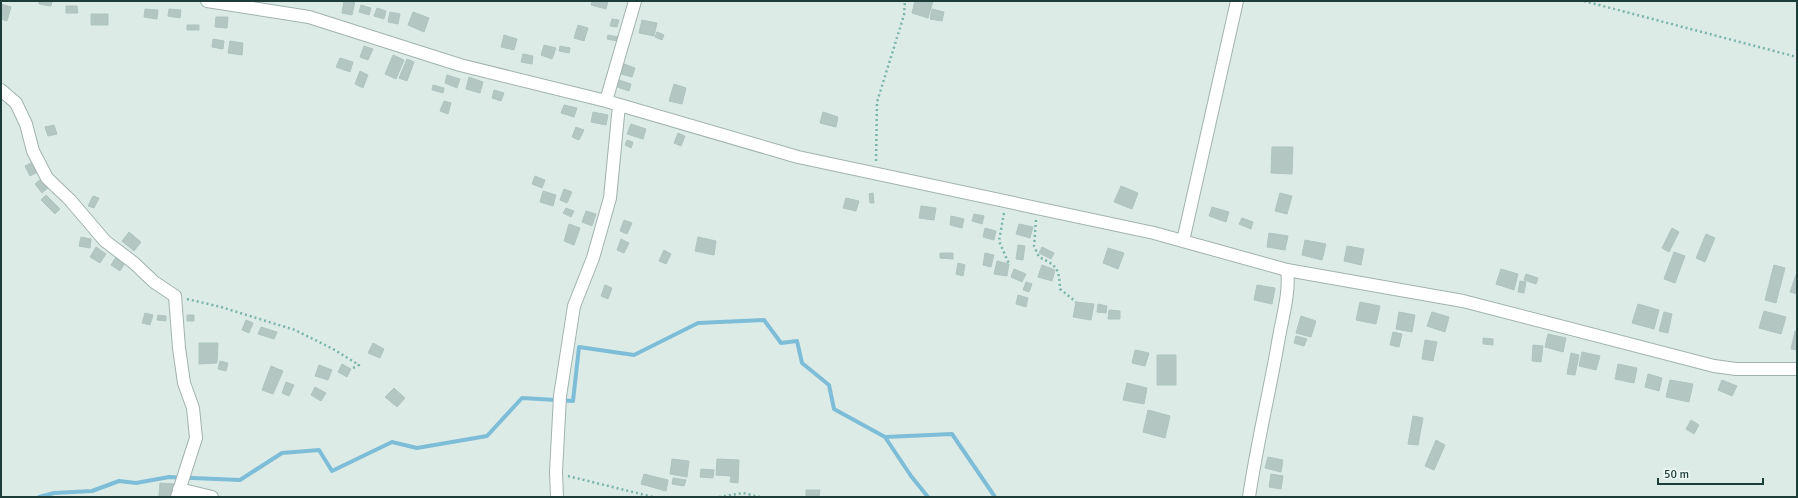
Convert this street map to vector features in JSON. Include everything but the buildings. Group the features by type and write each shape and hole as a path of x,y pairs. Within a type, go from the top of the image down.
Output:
{"street":[{"path":"207,1 309,17 460,65 606,101 798,157 1154,234 1287,270 1463,301 1714,366 1736,369 1797,369"},
{"path":"606,101 635,1"},
{"path":"1183,242 1237,1"},
{"path":"1,90 16,103 23,117 33,151 46,178 70,200 105,241 134,263 154,282 175,296 179,348 184,383 192,408 196,438 178,493 212,497"},
{"path":"557,497 556,472 560,396 574,306 593,258 610,198 619,105"},
{"path":"1250,497 1256,447 1272,378 1283,315 1288,279 1287,270"}],"path":[{"path":"875,173 877,102 904,15 905,1"},
{"path":"1584,1 1797,57"},
{"path":"1006,201 999,241 1009,264"},
{"path":"1036,208 1034,246 1039,257 1054,264 1059,273 1060,289 1076,302"},
{"path":"175,296 221,307 295,330 333,348 359,365 351,369"},
{"path":"556,472 653,497"},
{"path":"719,497 743,494 760,497"}],"waterway":[{"path":"39,497 54,493 92,491 119,481 136,483 169,477 240,480 282,453 319,450 332,471 392,442 417,448 487,436 522,398 573,401 579,347 634,355 698,323 764,320 781,343 797,341 802,363 829,385 834,409 885,437 952,434 995,497"},
{"path":"885,437 911,476 928,497"}]}
